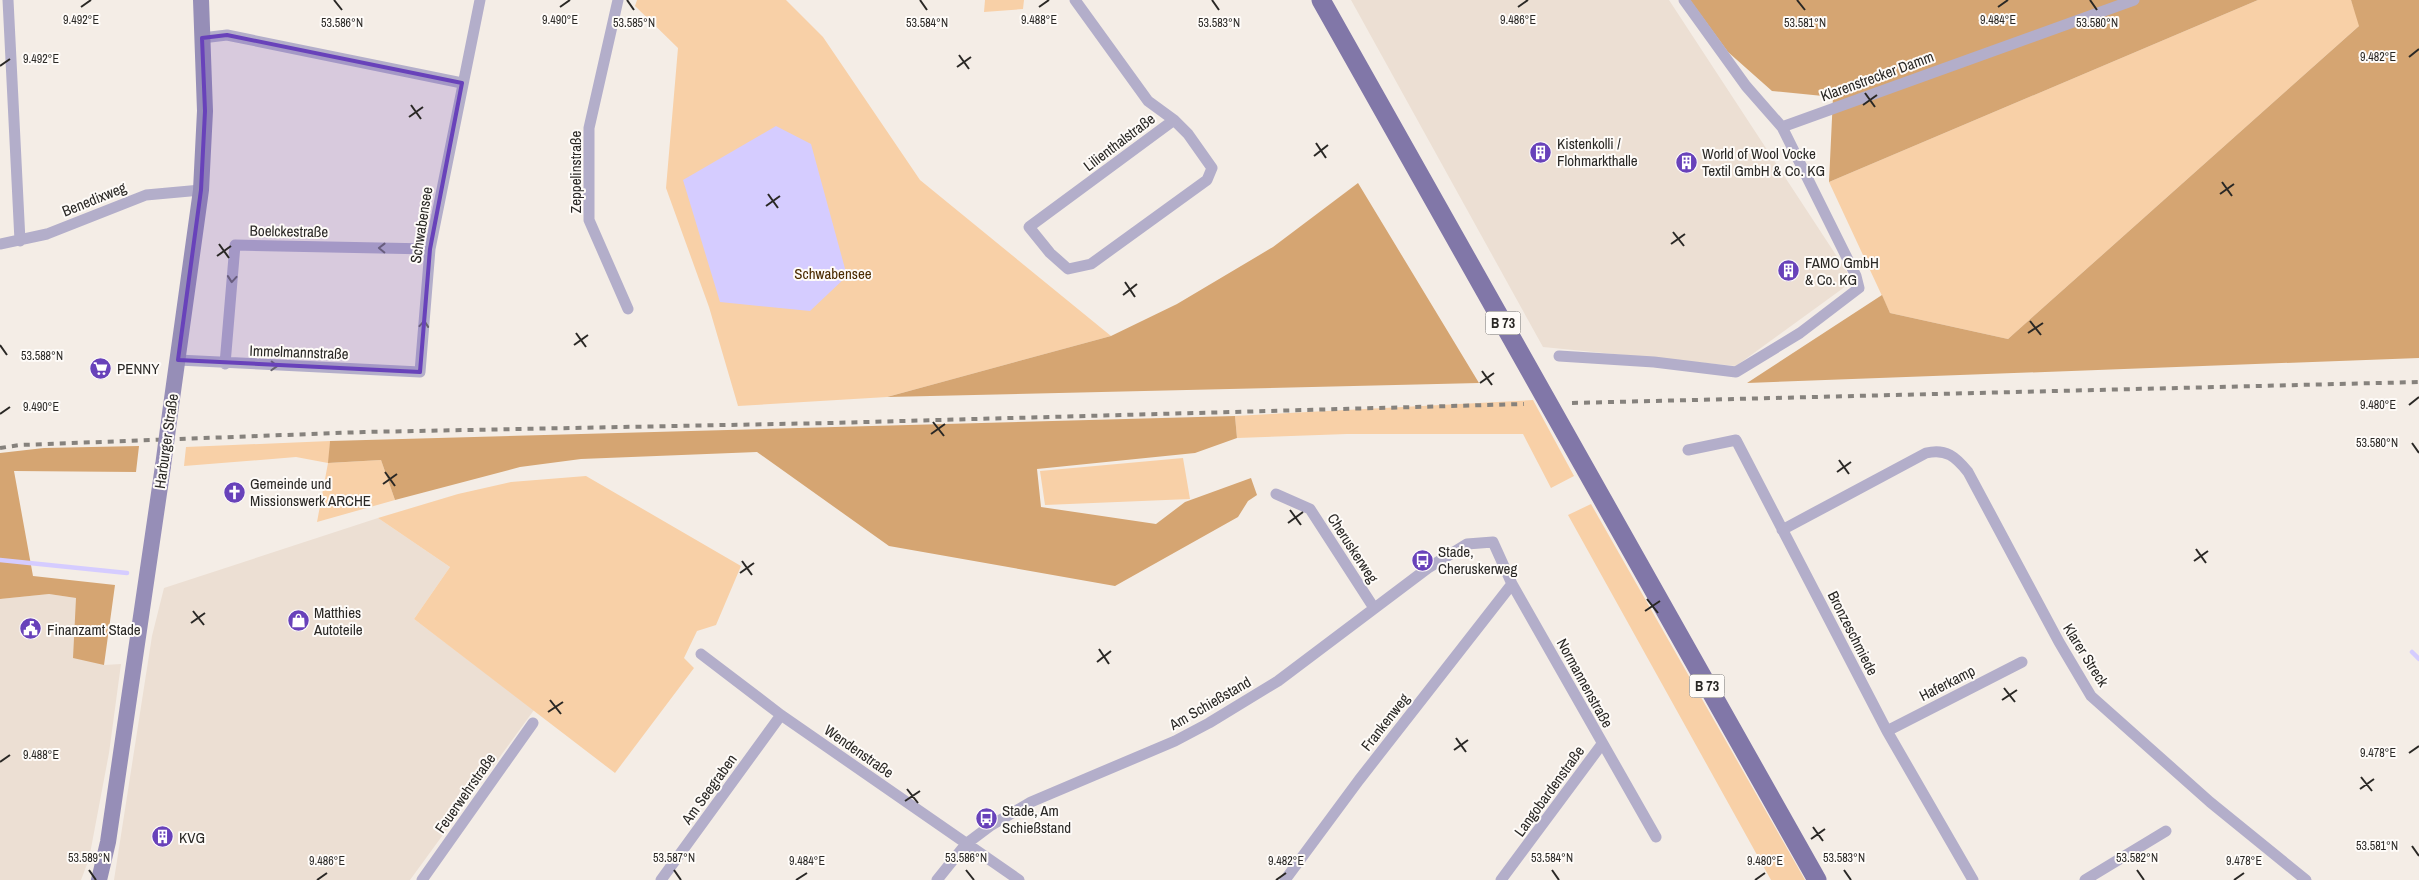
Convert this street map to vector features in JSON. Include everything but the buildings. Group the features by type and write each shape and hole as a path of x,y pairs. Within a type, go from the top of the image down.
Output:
{"main road":[{"name":"Harburger Straße","path":"99,880 108,842 201,190 205,111 201,0"},
{"name":"B 73","path":"1321,0 1817,880"}],"street":[{"path":"8,0 5,32 20,242"},
{"name":"Schwabensee","path":"420,372 430,249 480,0"},
{"name":"Zeppelinstraße","path":"618,0 589,128 589,220 628,309"},
{"name":"Lilienthalstraße","path":"1076,0 1148,102 1174,120 1188,134 1212,168 1207,180 1090,264 1068,269 1050,253 1029,227 1174,120"},
{"path":"1559,356 1654,362 1736,372 1800,333 1859,288 1856,276 1782,127 1746,86 1684,0"},
{"name":"Klarenstrecker Damm","path":"1782,127 2134,0"},
{"path":"202,38 227,35 462,83"},
{"name":"Benedixweg","path":"0,244 20,242 75,224 119,204 146,195 201,190"},
{"name":"Boelckestraße","path":"225,364 235,245 430,249"},
{"name":"Immelmannstraße","path":"178,360 225,364 420,372"},
{"name":"Bronzeschmiede","path":"1688,450 1736,440 1887,731 1973,880"},
{"name":"Klarer Streck","path":"1782,530 1926,453 1934,451 1948,452 1968,472 2059,642 2092,696 2210,802 2306,880"},
{"name":"Cheruskerweg","path":"1276,494 1310,509 1374,608"},
{"name":"Am Schießstand","path":"937,880 966,844 990,826 1031,802 1175,741 1209,724 1278,681 1428,568 1467,544 1493,542"},
{"name":"Normannenstraße","path":"1493,542 1512,584 1656,837"},
{"name":"Frankenweg","path":"1284,880 1359,780 1512,584"},
{"name":"Wendenstraße","path":"701,654 781,715 1018,880"},
{"name":"Haferkamp","path":"1887,731 2022,662"},
{"name":"Am Seegraben","path":"661,880 781,715"},
{"name":"Feuerwehrstraße","path":"422,880 533,723"},
{"name":"Langobardenstraße","path":"1501,880 1602,744"},
{"path":"2085,880 2166,831"}],"highlighted area":[{"path":"227,35 462,83 430,249 420,372 178,360 201,190 205,111 202,38"}],"shaded area":[{"path":"1351,0 1669,0 1853,281 1736,366 1543,347"},
{"path":"1690,0 2258,0 1829,182 1833,97 1772,91 1728,52"},
{"path":"2351,0 2419,0 2419,358 1747,383 1882,295 1890,313 2008,339 2359,26"},
{"name":"Schwabensee","path":"776,126 811,144 847,276 810,311 720,302 683,180"},
{"path":"1358,183 1479,383 887,397 1111,336 1177,304 1273,247"},
{"path":"1235,416 1237,438 1195,453 1037,469 1041,507 1156,524 1185,502 1251,478 1257,495 1248,501 1238,517 1115,586 889,546 757,452 581,459 520,467 395,500 381,460 328,463 330,441"},
{"path":"139,446 136,472 14,471 33,576 115,585 104,665 73,658 76,598 49,594 0,599 0,453 44,448"},
{"path":"378,518 450,567 414,619 534,710 410,880 114,880 152,636 164,588"},
{"path":"49,594 76,598 104,665 121,664 109,753 89,859 81,880 0,880 0,599"}],"green space":[{"name":"Schwabensee","path":"637,0 786,0 823,37 920,180 1111,336 887,397 738,406 709,307 666,188 678,48 635,6"},
{"path":"985,0 1024,0 1023,9 984,12"},
{"path":"2258,0 2351,0 2360,25 2008,339 1890,313 1829,182"},
{"path":"1533,400 1574,476 1551,488 1523,434 1347,434 1237,438 1235,416"},
{"path":"330,441 329,463 381,460 395,500 317,522 328,463 296,457 184,466 186,447"},
{"path":"1183,458 1190,499 1045,505 1040,471"},
{"path":"586,476 741,566 716,625 697,631 684,658 694,668 615,773 414,619 450,567 378,518 458,494 511,482"},
{"path":"1591,504 1805,880 1771,880 1568,515"}],"waterway":[{"path":"0,560 127,573"},
{"path":"2412,652 2419,659"}],"railway":[{"path":"1572,403 2419,382"},
{"path":"0,448 20,445 364,432 829,423 1524,404"}],"place":[{"name":"Kistenkolli / Flohmarkthalle","path":"1541,152"},
{"name":"World of Wool Vocke Textil GmbH & Co. KG","path":"1686,162"},
{"name":"FAMO GmbH & Co. KG","path":"1789,271"},
{"name":"PENNY","path":"101,368"},
{"name":"Gemeinde und Missionswerk ARCHE","path":"234,492"},
{"name":"Stade, Cheruskerweg","path":"1422,560"},
{"name":"Matthies Autoteile","path":"298,621"},
{"name":"Finanzamt Stade","path":"31,629"},
{"name":"Stade, Am Schießstand","path":"986,819"},
{"name":"KVG","path":"163,837"}]}
